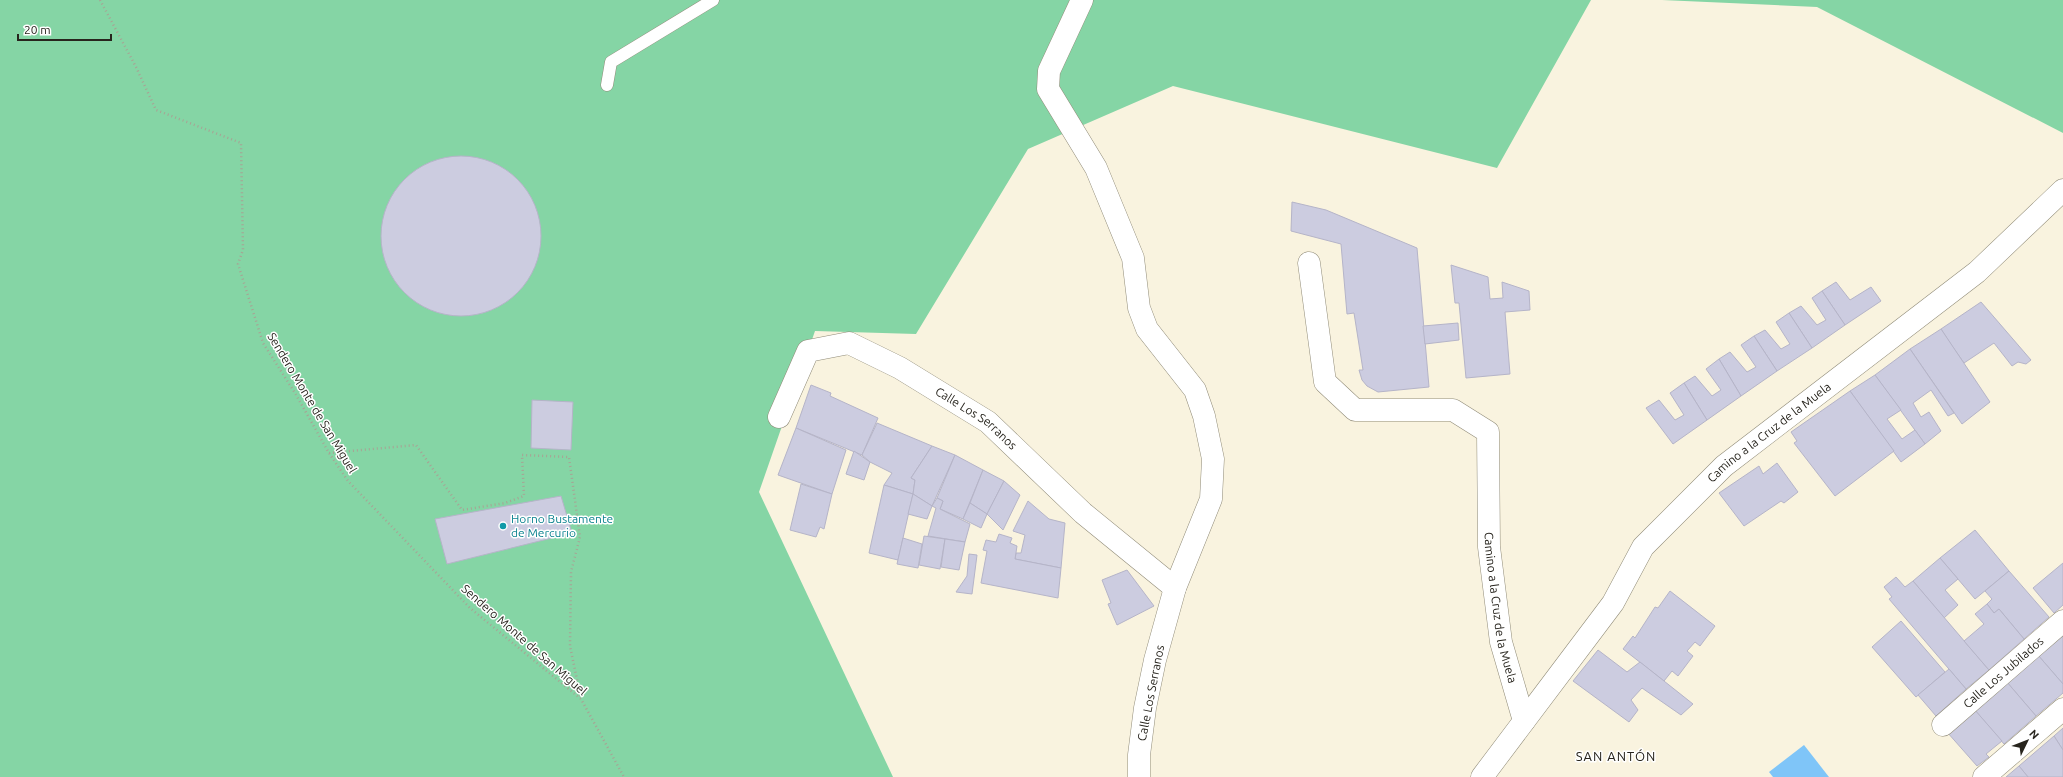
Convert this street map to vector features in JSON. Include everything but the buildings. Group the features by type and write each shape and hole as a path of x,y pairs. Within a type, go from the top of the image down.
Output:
{"street":[{"name":"Calle Los Serranos","path":"1082,0 1049,71 1048,89 1072,131 1096,168 1133,258 1139,308 1147,329 1195,390 1204,416 1213,459 1211,499 1176,588 1155,660 1145,708 1139,755 1139,777"},
{"name":"Camino a la Cruz de la Muela","path":"1482,777 1613,602 1643,547 1718,471 1977,272 2063,190"},
{"name":"Camino a la Cruz de la Muela","path":"1309,263 1325,382 1355,410 1453,410 1488,432 1489,548 1501,642 1524,721"},
{"name":"Calle Los Serranos","path":"779,417 808,351 849,343 900,368 988,422 1083,513 1176,588"},
{"name":"Calle Los Jubilados","path":"1943,725 2063,621"},
{"path":"1984,777 2063,709"}],"lane":[{"path":"607,85 611,62 713,0"}],"path":[{"name":"Sendero Monte de San Miguel","path":"100,0 136,67 156,110 241,143 243,250 238,264 263,343 295,393 329,453 348,481 470,608 581,699 624,777"},
{"path":"329,453 416,445 462,510 505,502 524,496 522,455 569,457 580,537 571,572 570,646 581,699"}],"green space":[{"path":"0,0 1591,0 1497,168 1173,86 1028,149 916,334 815,331 759,492 893,777 0,777"},
{"path":"1662,0 2063,0 2063,133 1817,7"}],"water":[{"path":"1804,745 1829,777 1773,777 1769,772"}],"place":[{"name":"Horno Bustamente de Mercurio","path":"503,526"}],"district":[{"name":"SAN ANTÓN","path":"1616,756"}]}
